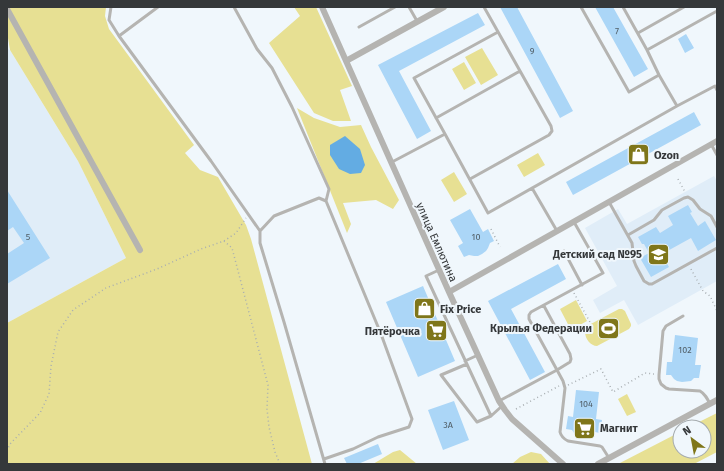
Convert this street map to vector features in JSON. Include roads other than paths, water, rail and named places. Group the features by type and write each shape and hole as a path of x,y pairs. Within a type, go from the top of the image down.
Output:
{"street":[{"name":"улица Емлютина","path":"322,7 439,270 501,403 512,419 563,464"},
{"path":"346,61 444,7"},
{"path":"7,9 140,250"},
{"path":"449,292 714,143"},
{"path":"598,464 717,400"}],"lane":[{"path":"111,7 109,20 119,36 211,161 260,231 260,242 325,464"},
{"path":"119,36 158,7"},
{"path":"234,7 257,48 272,68 292,106 329,189 326,201 381,334 412,419 409,427 378,437 353,449 324,459"},
{"path":"359,27 395,7"},
{"path":"409,7 417,22"},
{"path":"470,179 549,135 552,131 551,126 484,7"},
{"path":"581,7 629,92 659,75"},
{"path":"623,7 677,106"},
{"path":"638,33 684,7"},
{"path":"647,50 717,12"},
{"path":"498,32 414,78 488,213 677,106 716,86 717,90"},
{"path":"436,118 520,71"},
{"path":"392,162 445,134"},
{"path":"714,143 717,155"},
{"path":"532,188 557,231"},
{"path":"628,234 654,220 662,210 688,197 693,200 700,209 710,216 717,227"},
{"path":"260,231 274,216 319,198 326,201"},
{"path":"609,202 628,234 632,243 634,261 644,281 647,283 652,284 717,248"},
{"path":"574,222 603,273 531,312 529,319 565,385 560,432 562,437 568,441 600,446 608,458"},
{"path":"564,251 582,284"},
{"path":"439,270 426,276 490,416"},
{"path":"478,355 442,375 477,422 490,416 501,403 570,362 571,356 544,306"},
{"path":"684,316 664,328 659,375 661,384 669,389 700,391 704,394 710,404"}],"water":[{"path":"345,136 360,149 365,165 361,173 350,174 339,169 330,155 330,145"}],"place":[{"name":"Ozon","path":"638,155"},
{"name":"Детский сад №95","path":"658,254"},
{"name":"Fix Price","path":"424,309"},
{"name":"Крылья Федерации","path":"608,328"},
{"name":"Пятёрочка","path":"436,331"},
{"name":"Магнит","path":"584,428"}]}
